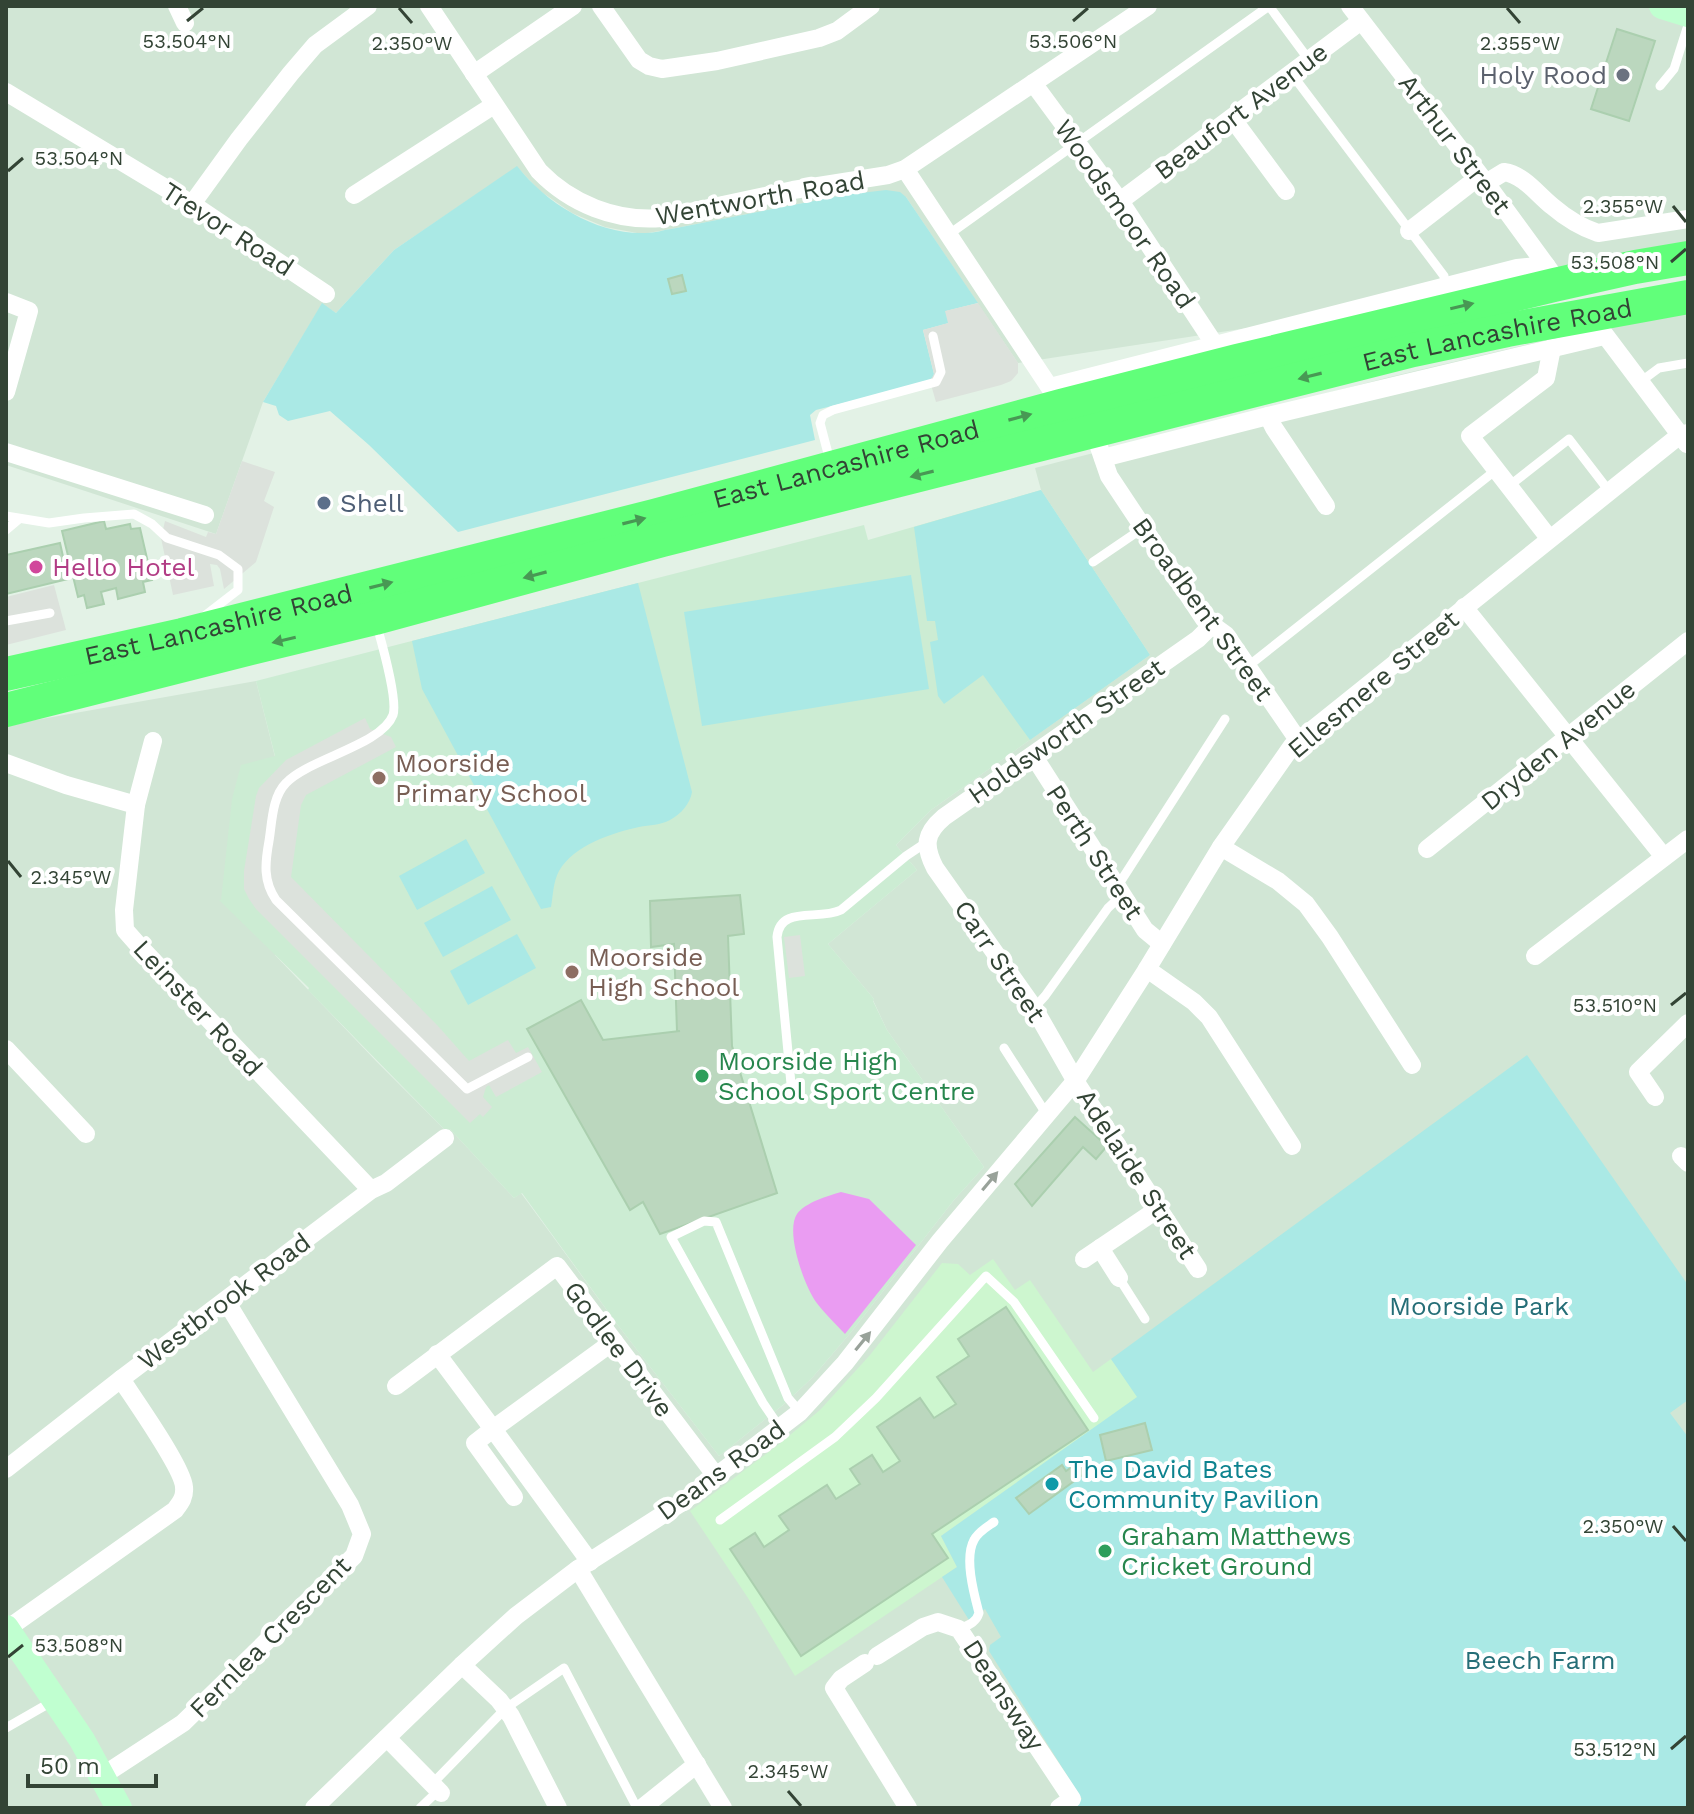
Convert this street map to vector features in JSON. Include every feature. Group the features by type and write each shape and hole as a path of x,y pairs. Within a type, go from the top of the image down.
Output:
{"highway":[{"name":"East Lancashire Road","path":"6,674 182,635 639,520 832,468 1056,397 1297,346 1550,275 1635,267 1688,258"},
{"name":"East Lancashire Road","path":"6,710 375,618 662,540 1098,445 1413,350 1598,325 1688,297"}],"main road":[{"path":"1662,6 1688,14"},
{"path":"1635,267 1688,275"},
{"path":"6,1628 55,1699 119,1808"}],"street":[{"path":"192,204 239,139 315,45 368,6"},
{"name":"Wentworth Road","path":"429,6 539,171 566,195 590,206 625,217 662,223 768,202 905,169 1148,6"},
{"path":"474,74 573,6"},
{"path":"601,6 639,60 662,69 717,61 828,36 871,6"},
{"name":"Beaufort Avenue","path":"1120,201 1309,60 1355,13"},
{"name":"Arthur Street","path":"1355,13 1483,179 1550,275"},
{"name":"Woodsmoor Road","path":"1033,83 1120,201 1215,345"},
{"name":"Trevor Road","path":"6,92 192,204 326,294"},
{"path":"354,195 494,105"},
{"path":"1232,118 1286,191"},
{"path":"905,169 1056,397 1215,345 1517,268 1550,275"},
{"path":"1409,231 1483,179 1504,172 1518,176 1570,221 1598,233 1688,219"},
{"path":"6,302 29,311 6,392"},
{"path":"1098,445 1268,416 1552,348 1598,325 1685,438"},
{"path":"1549,538 1470,436 1546,378 1552,348"},
{"path":"1268,416 1326,506"},
{"name":"Ellesmere Street","path":"1076,1080 1221,847 1298,740 1609,491 1685,438"},
{"name":"Broadbent Street","path":"1098,445 1109,476 1204,619 1226,635 1298,740"},
{"path":"6,452 205,515"},
{"path":"1464,607 1664,857"},
{"name":"Holdsworth Street","path":"927,842 930,832 944,817 1198,639 1212,625"},
{"name":"Dryden Avenue","path":"1427,849 1688,641"},
{"name":"Leinster Road","path":"153,741 136,805 124,910 125,930 371,1190"},
{"name":"Perth Street","path":"1033,755 1145,930 1162,944"},
{"path":"6,763 66,785 136,805"},
{"path":"1535,956 1688,839"},
{"name":"Carr Street","path":"927,842 935,868 1034,1008 1076,1080"},
{"path":"1221,847 1278,881 1306,904 1412,1065"},
{"path":"1147,969 1194,1002 1209,1017 1292,1146"},
{"path":"1622,1083 1638,1072 1688,1023"},
{"path":"6,1049 86,1134"},
{"path":"1638,1072 1655,1097"},
{"name":"Deans Road","path":"314,1808 516,1616 584,1566 681,1503 806,1406 845,1363 940,1241 1076,1080"},
{"name":"Adelaide Street","path":"1076,1080 1198,1269"},
{"name":"Westbrook Road","path":"6,1469 371,1190 386,1183 445,1138"},
{"path":"1119,1278 1092,1253 1158,1209"},
{"name":"Godlee Drive","path":"396,1386 557,1266 716,1476"},
{"name":"Fernlea Crescent","path":"102,1776 183,1723 354,1556 362,1534 350,1505 226,1301"},
{"path":"522,1470 508,1490 475,1443 614,1341"},
{"path":"437,1354 522,1470 584,1566 723,1808"},
{"path":"6,1628 175,1510 183,1498 184,1484 171,1458 121,1379"},
{"name":"Deansway","path":"908,1808 834,1688 841,1679 923,1627 938,1622 959,1629 1065,1803"},
{"path":"462,1665 506,1708 558,1808"},
{"path":"387,1738 437,1789"},
{"path":"640,1808 697,1764"}],"lane":[{"path":"948,235 1269,6 1309,60"},
{"path":"1660,86 1674,69 1688,25"},
{"path":"1291,73 1444,276 1445,287"},
{"path":"832,468 820,423 823,415 936,382 941,372 933,336"},
{"path":"1640,382 1659,368 1688,363"},
{"path":"1509,486 1569,439 1609,491"},
{"path":"1247,667 1496,470"},
{"path":"6,516 49,523 134,514 152,524 167,538 219,555 238,569 238,590 182,635"},
{"path":"6,530 19,519"},
{"path":"1093,562 1143,527"},
{"path":"6,621 50,613"},
{"path":"375,618 394,713 378,732 286,783 276,803 265,863 270,892 467,1089 528,1057"},
{"path":"1034,1008 1120,891 1225,719"},
{"path":"792,1094 777,937 780,923 792,917 841,910 927,842"},
{"path":"1004,1048 1047,1115"},
{"path":"763,1068 789,1066"},
{"path":"780,1428 671,1237 704,1221 716,1222 788,1398 806,1406"},
{"path":"720,1520 835,1437 876,1398 986,1276 1014,1302 1094,1418"},
{"path":"1119,1278 1145,1319"},
{"path":"959,1629 977,1619 979,1613 970,1567 971,1549 974,1540 994,1522"},
{"path":"420,1808 506,1708 564,1668 640,1808"},
{"path":"6,1728 55,1699"}],"shaded area":[{"path":"6,6 1688,6 1688,243 1306,319 1018,363 906,197 844,195 637,233 605,227 572,213 540,191 517,167 394,250 336,313 322,304 263,402 216,534 6,465"},
{"path":"978,303 1018,363 1018,373 1011,381 1001,385 936,402 930,381 934,374 923,330 948,323 945,311"},
{"path":"1688,312 1688,1808 6,1808 6,727 256,681 275,757 275,955 446,1131 450,1129 514,1198 521,1193 719,1456 812,1378 954,1200 984,1167 887,1030 874,999 828,944 917,870 896,845 931,810 1150,655 1041,490 1035,468 1390,377 1614,324"},
{"path":"242,461 275,472 264,501 274,507 256,562 224,589 220,569 210,564 214,586 173,595 161,538 165,521 206,537 208,532 216,534"},
{"name":"Moorside High School","path":"1041,490 1150,655 931,810 896,845 917,870 828,944 874,999 887,1030 984,1167 954,1200 812,1378 719,1456 617,1324 522,1193 514,1198 450,1129 446,1131 309,988 219,900 232,799 241,765 275,756 256,681 864,525 868,540"},
{"path":"54,585 66,630 6,645 6,597"},
{"path":"365,718 370,729 391,737 396,747 306,795 301,805 291,877 469,1061 508,1040 516,1053 528,1047 542,1072 496,1097 489,1085 486,1087 483,1097 492,1107 483,1117 480,1114 470,1123 256,909 244,889 244,871 259,788 286,760"},
{"path":"800,935 805,976 789,978 784,937"},
{"path":"841,1192 869,1199 916,1245 845,1334 811,1294 793,1233 794,1222 801,1210"},
{"path":"993,1259 1015,1290 1030,1280 1093,1372 1111,1359 1138,1397 941,1536 957,1567 795,1676 690,1511 820,1410 870,1355 942,1263 958,1264 970,1275"}],"green space":[{"path":"517,166 543,193 574,214 609,229 628,232 656,232 844,195 886,190 900,192 978,303 946,311 949,323 923,330 934,374 932,379 816,410 810,415 815,440 458,532 330,411 288,421 279,415 276,406 263,402 322,303 336,313 394,250"},
{"path":"1041,490 1150,655 1030,740 983,675 944,704 938,696 930,642 938,640 935,621 927,621 914,527"},
{"path":"911,575 929,689 702,726 684,612"},
{"path":"638,583 691,796 678,815 670,820 606,837 574,854 557,875 551,907 541,909 422,689 412,641"},
{"path":"466,839 485,873 417,910 399,876"},
{"path":"492,886 511,920 443,957 424,923"},
{"path":"517,934 536,968 468,1005 450,971"},
{"name":"Moorside Park","path":"1527,1055 1688,1285 1688,1400 1670,1413 1688,1437 1688,1808 1070,1808 1082,1799 989,1651 990,1645 1001,1637 985,1609 969,1620 942,1577 957,1567 941,1536 1137,1397 1111,1359"}],"building":[{"name":"Holy Rood","path":"1617,29 1655,41 1629,121 1591,109"},
{"path":"682,275 686,291 672,294 668,279"},
{"path":"104,521 106,529 130,524 131,529 140,528 152,580 143,582 145,592 118,599 116,588 101,592 104,604 87,608 84,595 78,597 62,531"},
{"name":"Hello Hotel","path":"60,543 68,579 6,594 6,555"},
{"path":"740,895 744,934 728,936 732,1046 777,1193 660,1234 643,1202 630,1210 527,1029 581,1000 603,1040 680,1031 677,1031 674,944 651,947 650,901"},
{"path":"1075,1117 1107,1146 1096,1159 1083,1147 1032,1206 1015,1184"},
{"path":"1006,1307 1088,1430 932,1534 948,1558 801,1656 730,1549 755,1533 764,1547 789,1530 779,1516 827,1485 836,1499 860,1484 850,1469 872,1455 883,1472 900,1461 877,1427 920,1398 934,1418 956,1404 937,1377 969,1356 958,1339"},
{"path":"1145,1423 1152,1450 1106,1461 1100,1435"},
{"name":"The David Bates Community Pavilion","path":"1080,1461 1088,1471 1029,1514 1016,1498 1062,1465 1066,1471"}],"place":[{"name":"Holy Rood","path":"1623,75"},
{"name":"Shell","path":"324,503"},
{"name":"Hello Hotel","path":"36,567"},
{"name":"Moorside Primary School","path":"379,778"},
{"name":"Moorside High School","path":"572,972"},
{"name":"Moorside High School Sport Centre","path":"702,1076"},
{"name":"The David Bates Community Pavilion","path":"1052,1484"},
{"name":"Graham Matthews Cricket Ground","path":"1105,1551"}],"park label":[{"name":"Beech Farm","path":"1540,1660"}]}
